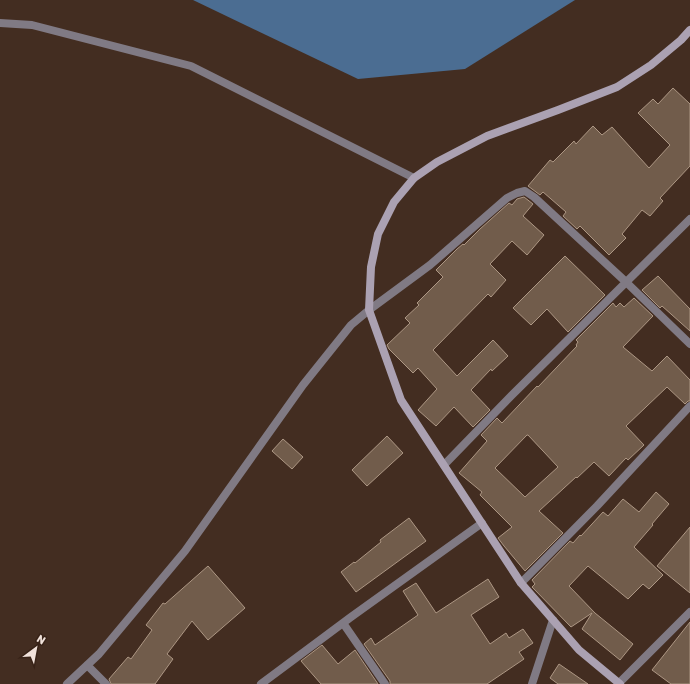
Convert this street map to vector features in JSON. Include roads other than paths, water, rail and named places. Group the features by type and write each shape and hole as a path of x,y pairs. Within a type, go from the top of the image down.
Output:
{"main road":[{"path":"619,684 579,650 521,583 401,400 369,310 371,267 378,234 394,202 414,178 437,162 487,136 617,87 651,65 681,40 690,30"}],"street":[{"path":"0,22 32,25 191,66 414,178"},
{"path":"67,684 99,654 185,551 304,385 351,325 430,265 507,198 525,191 534,197 626,282 690,344"},
{"path":"444,465 512,395 690,220"},
{"path":"521,583 597,506 690,406"},
{"path":"261,684 482,523"},
{"path":"619,684 690,612"},
{"path":"532,684 553,620"},
{"path":"343,623 385,684"},
{"path":"87,665 106,684"}],"water":[{"path":"193,0 575,0 465,69 358,79"}]}
